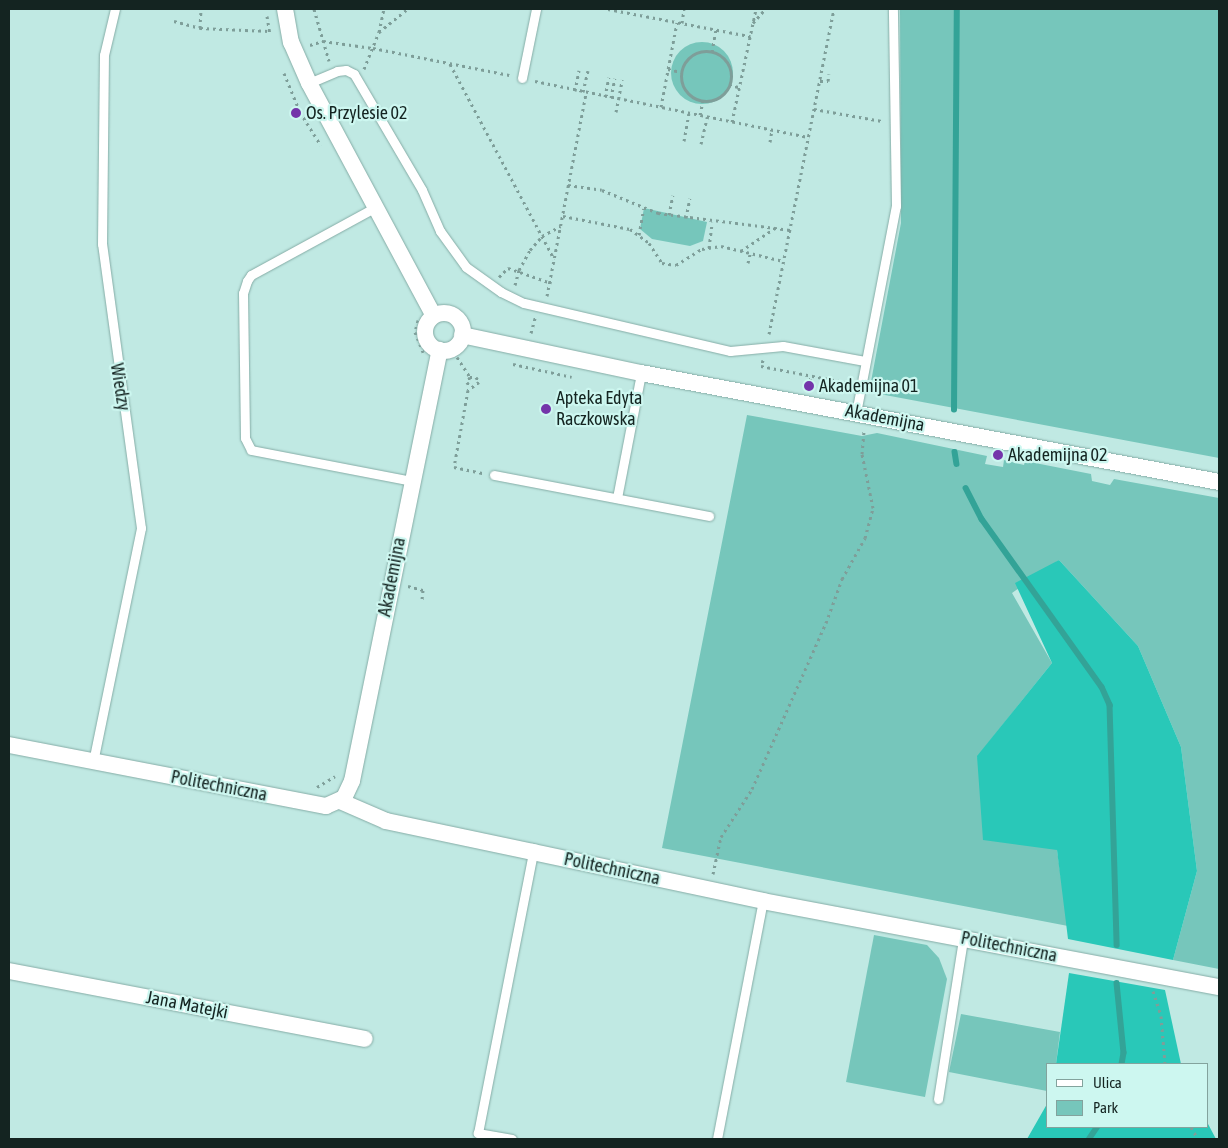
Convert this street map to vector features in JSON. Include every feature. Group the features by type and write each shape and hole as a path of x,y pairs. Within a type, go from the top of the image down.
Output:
{"street":[{"path":"285,9 296,54 310,83 374,208 434,316"},
{"path":"446,314 455,318 461,325 462,335 455,348 445,356 430,345 425,334 428,322 434,316 446,314"},
{"name":"Akademijna","path":"462,335 641,373 1219,482"},
{"name":"Akademijna","path":"340,801 348,793 352,781 434,375 445,356"},
{"name":"Politechniczna","path":"9,745 326,806 340,801 386,821 710,890 1219,987"},
{"name":"Jana Matejki","path":"9,971 364,1039"}],"lane":[{"name":"Wiedzy","path":"93,762 141,528 102,256 104,55 115,9"},
{"path":"522,78 536,9"},
{"path":"856,413 896,206 893,9"},
{"path":"310,83 337,71 346,70 358,79 422,190 440,231 478,278 512,297 538,306 730,351 747,352 768,346 783,346 865,361"},
{"path":"374,208 251,274 247,281 242,293 245,438 251,450 412,480"},
{"path":"617,498 641,373"},
{"path":"494,475 709,516"},
{"path":"512,1139 478,1133 532,852"},
{"path":"717,1139 763,901"},
{"path":"938,1099 962,939"}],"path":[{"path":"200,28 201,9"},
{"path":"267,9 269,31 272,38"},
{"path":"358,79 371,57 384,9"},
{"path":"379,32 407,9"},
{"path":"608,9 750,36"},
{"path":"682,23 684,9"},
{"path":"732,122 756,9"},
{"path":"753,24 765,9"},
{"path":"834,9 832,30 808,137 768,346 761,366 861,385"},
{"path":"174,21 200,28 269,31"},
{"path":"661,108 677,22"},
{"path":"712,52 716,29"},
{"path":"296,54 323,41 373,48 522,78 575,91 808,137"},
{"path":"712,52 726,61 730,69 729,85 719,98 703,101 695,99 683,88 681,72 689,58 696,53 712,52"},
{"path":"450,63 555,260"},
{"path":"282,66 300,112 327,151"},
{"path":"668,69 681,72"},
{"path":"575,91 579,70"},
{"path":"530,337 538,306 546,300 555,260 588,71"},
{"path":"820,81 828,82 829,74"},
{"path":"605,96 609,77"},
{"path":"611,98 615,78"},
{"path":"616,112 622,80"},
{"path":"729,85 739,87"},
{"path":"700,115 703,101"},
{"path":"814,109 895,123"},
{"path":"684,141 689,113"},
{"path":"701,144 707,116"},
{"path":"770,142 772,130"},
{"path":"568,185 602,190 644,208 670,215 712,222 754,223 790,230"},
{"path":"670,215 673,195"},
{"path":"686,218 690,198"},
{"path":"639,235 644,208"},
{"path":"563,216 630,229 649,243 662,263 676,264 687,256 721,246 783,261"},
{"path":"709,248 712,222"},
{"path":"512,297 519,270 542,236 561,226"},
{"path":"740,251 776,228"},
{"path":"748,263 750,254"},
{"path":"418,313 415,332 425,360 422,373 434,375"},
{"path":"445,356 456,356 462,353"},
{"path":"456,356 470,377"},
{"path":"505,358 517,368 568,378 575,376"},
{"path":"470,377 476,377 479,382 470,387"},
{"path":"470,377 467,382 470,387 454,467 494,475"},
{"path":"710,890 721,837 752,790 826,623 842,579 865,538 873,508 862,454 864,430"},
{"path":"312,787 329,780 341,768"},
{"path":"1144,972 1161,1016 1165,1063"},
{"path":"1192,1128 1198,1139"}],"green space":[{"path":"900,9 1219,9 1219,458 869,392 901,223"},
{"path":"696,42 708,42 724,51 731,61 733,73 731,85 724,95 708,104 696,104 685,99 676,90 671,79 671,67 676,56 685,47"},
{"path":"644,208 707,222 703,241 690,246 652,239 640,229"},
{"path":"747,415 862,436 877,433 987,456 985,464 1003,467 1004,460 1024,465 1025,461 1091,474 1092,481 1110,485 1114,479 1219,498 1219,969 1173,960 1197,871 1181,747 1138,646 1059,560 1012,593 1052,663 977,757 1057,850 1068,926 662,848"},
{"path":"1059,560 1138,646 1181,747 1197,871 1173,960 1068,939 1057,850 983,840 977,756 1052,663 1015,583"},
{"path":"874,935 927,945 939,958 947,979 925,1097 846,1082"},
{"path":"1069,973 1165,990 1181,1063 1056,1063"},
{"path":"961,1014 1060,1032 1056,1063 1046,1063 1046,1091 949,1072"},
{"path":"1046,1106 1046,1128 1208,1128 1208,1124 1216,1139 1027,1139"}],"waterway":[{"path":"954,410 957,9"},
{"path":"955,452 957,464"},
{"path":"966,488 982,519 1102,687 1110,705 1117,945"},
{"path":"1117,983 1124,1053 1122,1063"},
{"path":"1089,1139 1096,1128"}],"place":[{"name":"Os. Przylesie 02","path":"296,113"},
{"name":"Akademijna 01","path":"809,386"},
{"name":"Apteka Edyta Raczkowska","path":"546,409"},
{"name":"Akademijna 02","path":"998,455"}]}
